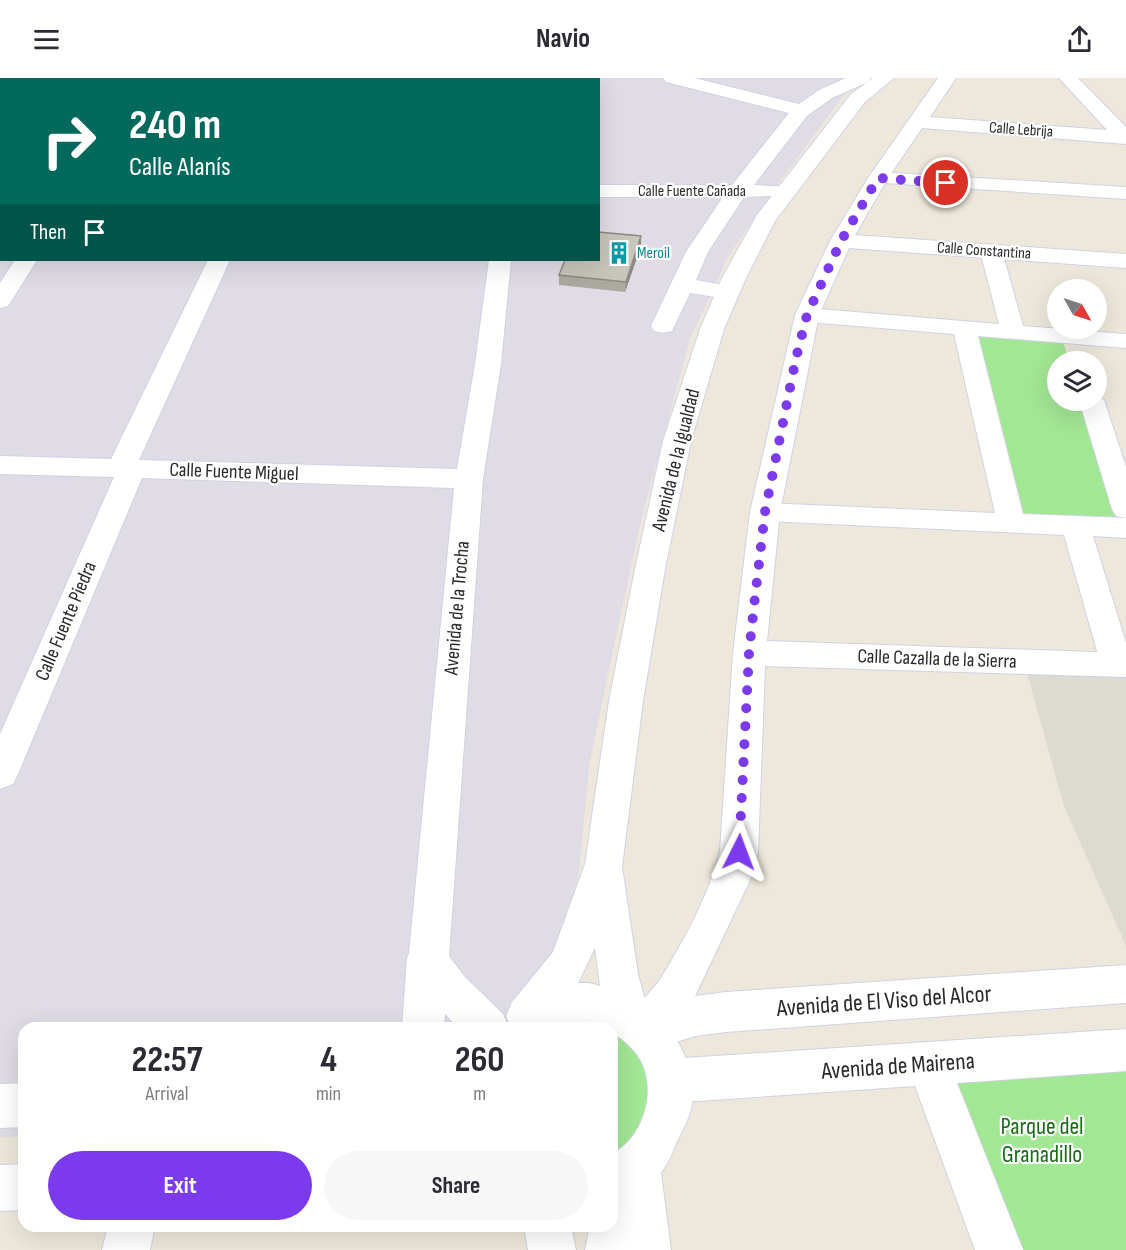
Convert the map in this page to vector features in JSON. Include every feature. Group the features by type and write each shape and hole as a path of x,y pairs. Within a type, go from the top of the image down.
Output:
{"street":[{"path":"672,78 801,110"},
{"name":"Avenida de la Igualdad","path":"521,1021 567,965 580,936 604,864 626,701 676,441 712,329 750,246 786,191 862,85 885,78"},
{"path":"639,1025 674,994 733,876 739,852 749,653 765,512 807,315 841,241 878,178 947,78"},
{"path":"1068,78 1126,137"},
{"path":"663,326 697,252 738,191 801,110 835,89 862,85"},
{"name":"Calle Lebrija","path":"916,122 1126,137"},
{"path":"878,178 1126,193"},
{"name":"Calle Fuente Cañada","path":"600,191 786,191"},
{"name":"Calle Constantina","path":"841,241 1126,261"},
{"path":"991,251 1013,333"},
{"path":"0,301 26,261"},
{"name":"Calle Fuente Piedra","path":"0,774 126,469 219,261"},
{"name":"Avenida de la Trocha","path":"423,1022 469,479 488,364 500,261"},
{"path":"680,285 727,292"},
{"path":"807,315 1047,335"},
{"path":"965,329 1011,524"},
{"path":"1098,339 1126,341"},
{"path":"1095,411 1126,509"},
{"name":"Calle Fuente Miguel","path":"0,465 469,479"},
{"path":"765,512 1126,528"},
{"path":"1076,526 1121,665"},
{"name":"Calle Cazalla de la Sierra","path":"749,653 1121,665"},
{"name":"Avenida de la Igualdad","path":"604,864 618,974 639,1025"},
{"path":"427,958 450,991 482,1022"},
{"name":"Avenida de El Viso del Alcor","path":"639,1025 726,1012 1126,984"},
{"path":"521,1021 552,1004 578,1000 604,1004 639,1025 663,1059 669,1081 668,1105 662,1129 624,1172 618,1203"},
{"name":"Avenida de Mairena","path":"669,1081 1126,1050"},
{"path":"929,1065 999,1250"},
{"path":"0,1106 18,1105"},
{"path":"624,1172 647,1250"},
{"path":"0,1188 18,1187"},
{"path":"126,1250 130,1232"},
{"path":"550,1232 552,1250"},
{"path":"609,1250 612,1232"}],"shaded area":[{"path":"600,78 856,78 729,255 690,339 642,517 614,645 589,767 579,872 561,947 537,1022 18,1022 18,1136 0,1138 0,261 600,261"},
{"path":"1024,662 1126,665 1126,946 1064,806"}],"green space":[{"path":"976,335 1063,342 1066,351 1047,351 1047,411 1085,411 1120,521 1019,516"},
{"path":"596,1016 606,1022 547,1022"},
{"path":"618,1029 638,1041 656,1087 642,1135 618,1154"},
{"name":"Parque del Granadillo","path":"929,1065 1126,1066 1126,1250 990,1250"}],"building":[{"path":"600,232 641,236 626,282 559,275 565,261 600,261"}],"place":[{"name":"Meroil","path":"619,253"}],"route":[{"path":"739,852 749,653 765,512 807,315 841,241 878,178 946,183"}]}
